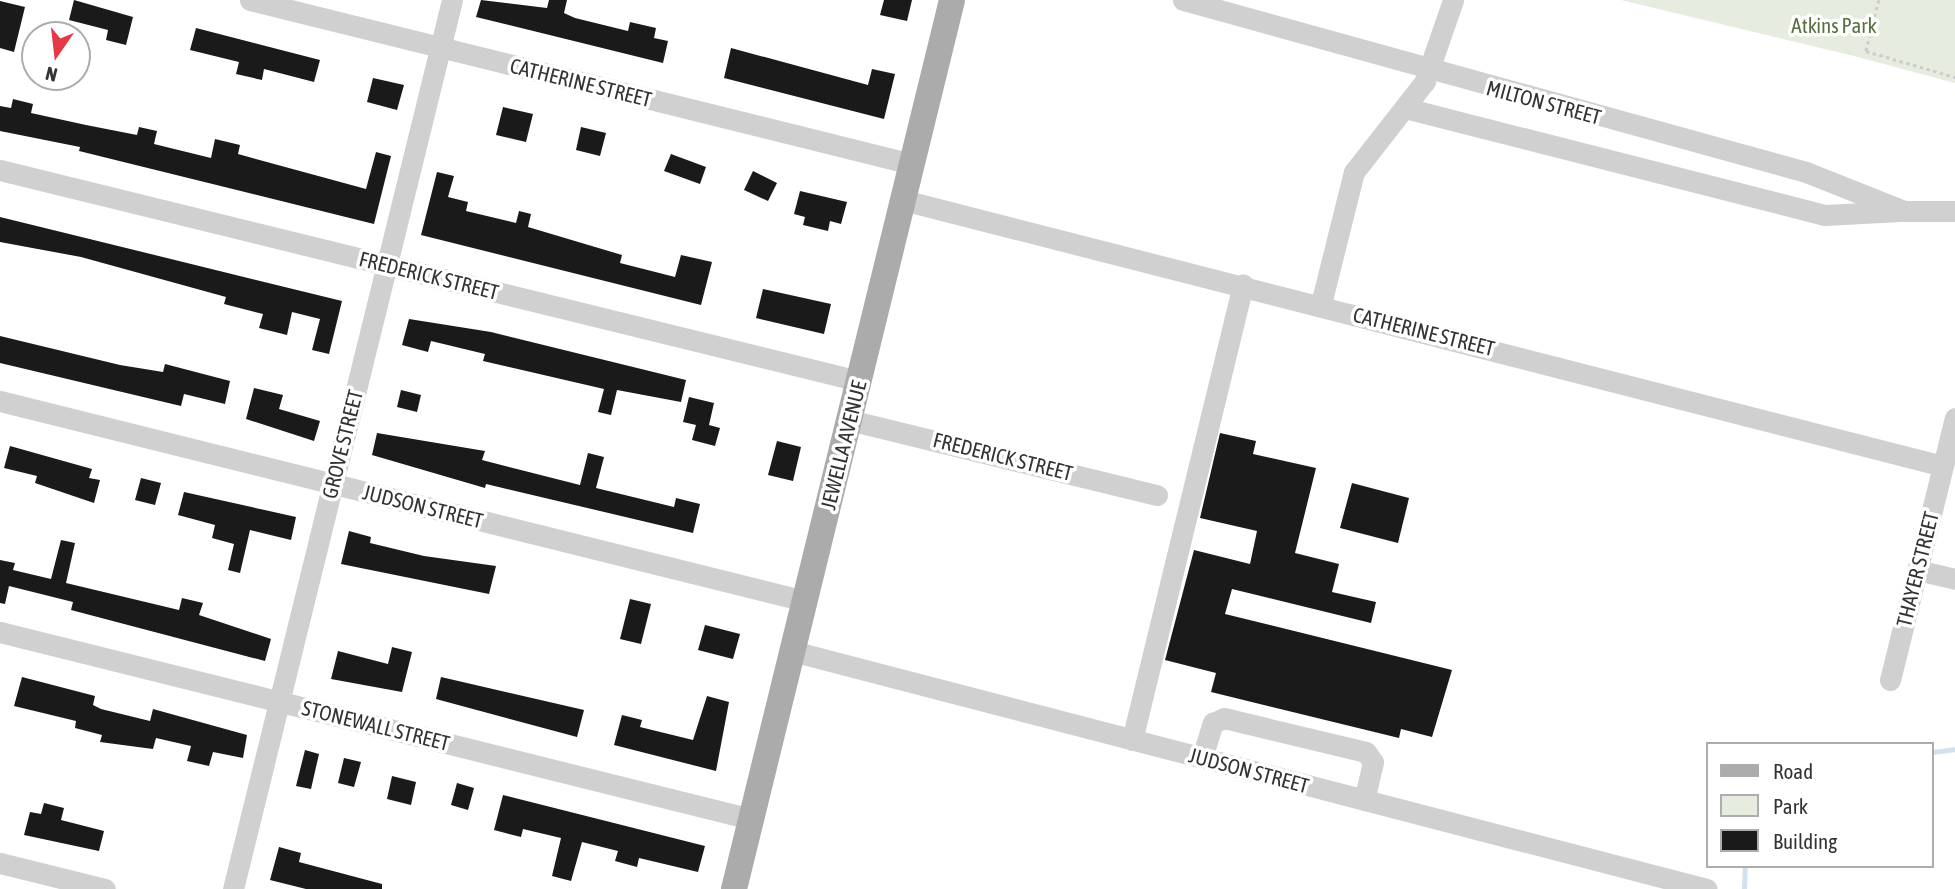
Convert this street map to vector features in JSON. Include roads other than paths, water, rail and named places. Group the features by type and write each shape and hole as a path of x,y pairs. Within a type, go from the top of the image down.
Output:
{"main road":[{"name":"JEWELLA AVENUE","path":"734,889 952,0"}],"street":[{"name":"CATHERINE STREET","path":"250,0 912,164"},
{"name":"GROVE STREET","path":"233,889 452,0"},
{"name":"MILTON STREET","path":"1182,0 1806,172 1904,211"},
{"path":"1321,304 1354,172 1405,108 1431,69 1452,0"},
{"name":"MILTON STREET","path":"1405,108 1825,215 1955,211"},
{"name":"FREDERICK STREET","path":"0,170 859,381"},
{"name":"CATHERINE STREET","path":"903,200 1243,284 1943,466"},
{"path":"1132,740 1243,284"},
{"name":"JUDSON STREET","path":"0,401 805,601"},
{"name":"THAYER STREET","path":"1890,680 1955,418"},
{"name":"FREDERICK STREET","path":"849,420 1157,495"},
{"path":"1917,569 1955,579"},
{"name":"STONEWALL STREET","path":"0,632 751,819"},
{"name":"JUDSON STREET","path":"792,651 1707,889"},
{"path":"1202,758 1213,723 1224,718 1366,752 1373,762 1364,800"},
{"path":"0,863 106,889"}],"waterway":[{"path":"1934,752 1955,749"},
{"path":"1744,889 1745,868"}],"park label":[{"name":"Atkins Park","path":"1834,25"}]}
